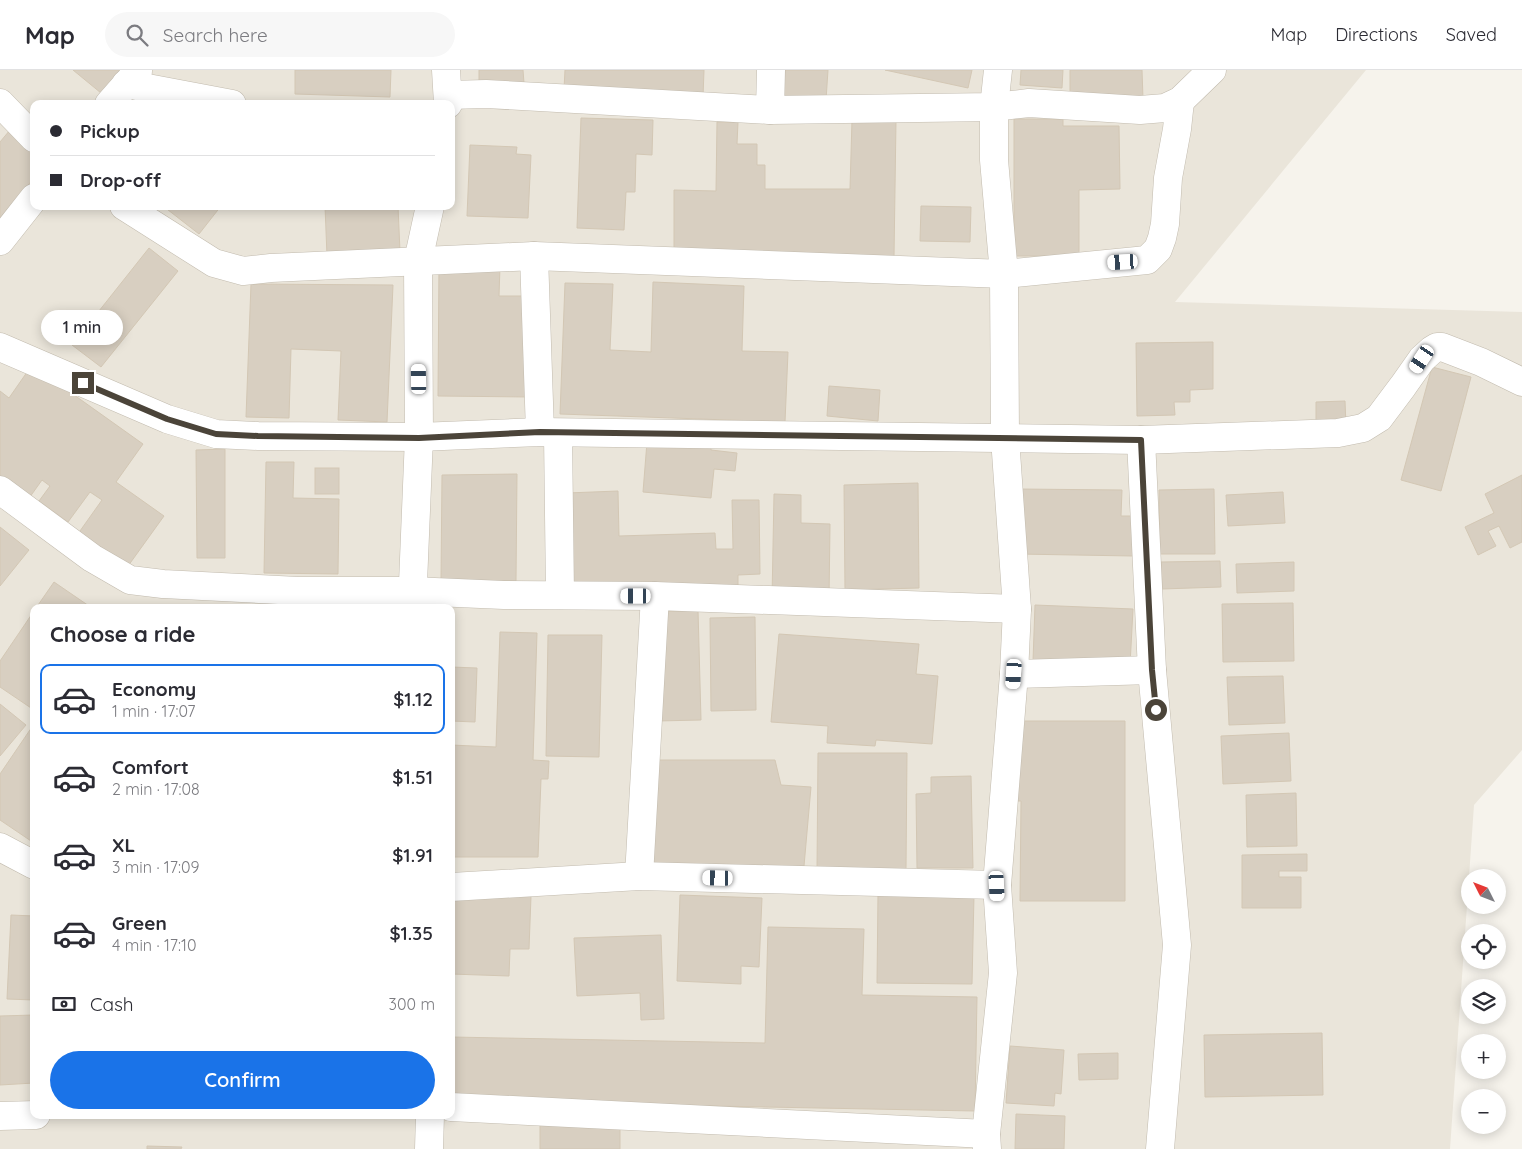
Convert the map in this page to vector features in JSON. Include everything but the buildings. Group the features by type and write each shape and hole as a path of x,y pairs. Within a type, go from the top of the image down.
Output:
{"street":[{"path":"770,110 771,70"},
{"path":"455,1107 987,1142 1002,973 997,886 1014,674 1017,609 1005,438 1004,274 994,160 994,107 998,70"},
{"path":"447,89 486,94 770,110 994,107 1029,103 1140,110 1165,108 1180,100 1212,70"},
{"path":"125,86 208,100"},
{"path":"130,210 214,263 243,272 271,268 534,256 1004,274 1147,260 1158,249 1164,231 1168,178 1180,100"},
{"path":"0,103 30,134"},
{"path":"0,241 30,203"},
{"path":"412,599 419,438 418,261 429,210"},
{"path":"534,256 560,595"},
{"path":"0,347 167,419 216,434 258,436 419,438 549,433 1141,440 1338,433 1363,428 1379,418 1422,359 1437,347 1442,347 1481,362 1522,382"},
{"path":"1141,440 1152,670 1177,945 1160,1149"},
{"path":"0,490 92,558 130,580 163,584 288,590 412,599 504,595 655,596 1017,609"},
{"path":"638,876 655,596"},
{"path":"1014,674 1152,670"},
{"path":"0,847 30,864"},
{"path":"455,887 638,876 997,886"},
{"path":"0,1116 30,1115"},
{"path":"429,1149 430,1119"}],"shaded area":[{"path":"0,70 1366,70 1175,302 1522,312 1522,750 1474,805 1470,869 1461,869 1461,914 1466,914 1466,924 1461,924 1461,969 1463,969 1450,1149 0,1149"}],"route":[{"path":"83,383 167,419 216,434 419,438 540,432 1141,440 1152,670 1156,710"}]}
